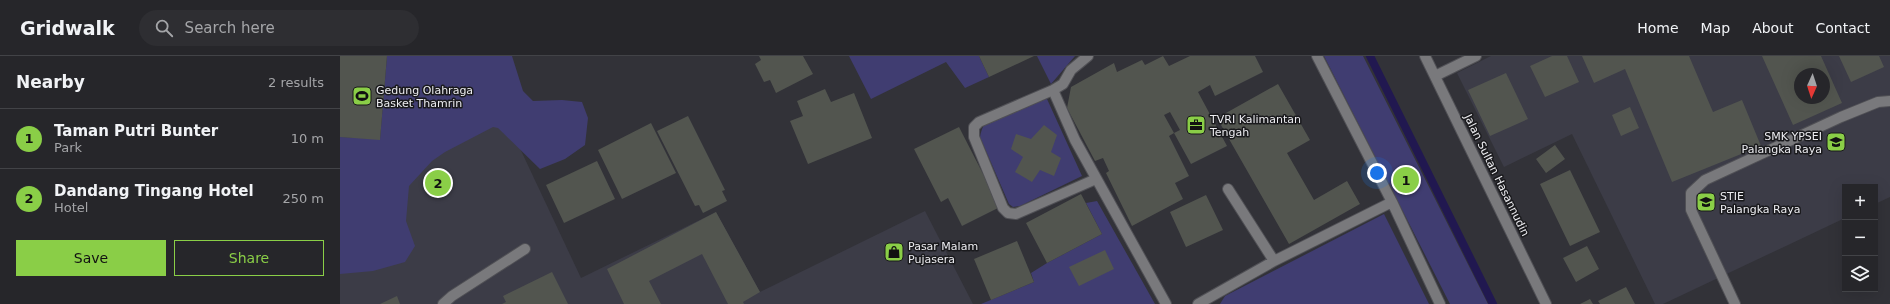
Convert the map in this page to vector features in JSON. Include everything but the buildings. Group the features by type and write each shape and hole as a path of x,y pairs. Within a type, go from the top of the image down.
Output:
{"street":[{"path":"1088,56 1071,70 1063,84 1053,90 979,122 974,127 974,137 1003,208 1008,213 1016,214 1096,179"},
{"path":"1317,56 1392,202 1440,304"},
{"name":"Jalan Sultan Hasannudin","path":"1426,56 1546,304"},
{"path":"1435,76 1476,56"},
{"path":"1053,90 1075,140 1166,304"},
{"path":"1735,304 1691,210 1691,193 1705,180 1841,117 1878,102 1890,101"},
{"path":"1228,189 1274,261"},
{"path":"1198,304 1274,261 1392,202"},
{"path":"443,304 452,296 525,249"}],"shaded area":[{"path":"387,56 512,56 523,91 533,101 562,100 582,102 588,118 585,145 565,159 540,169 498,128 493,127 445,152 432,161 409,186 406,221 415,246 405,262 373,271 340,274 340,137 380,139"},
{"path":"849,56 979,56 989,77 965,88 946,62 871,99"},
{"path":"1037,56 1075,56 1051,84"},
{"path":"1324,56 1363,56 1488,304 1450,304"},
{"name":"STIE Palangka Raya","path":"1491,56 1890,56 1890,197 1878,203 1878,184 1842,184 1842,219 1663,304 1655,304 1572,134 1504,167 1457,73"},
{"path":"492,89 581,278 716,212 760,292 925,211 973,304 340,304 340,137 380,140"},
{"path":"1047,99 1082,176 1020,206 1013,207 1009,204 980,137 981,131 986,123 991,119 1015,109"},
{"path":"1097,201 1155,304 981,304 1034,282 1031,273 1102,234 1086,203"},
{"path":"1384,214 1429,304 1220,304 1225,296"}],"waterway":[{"path":"1370,56 1493,304"}],"place":[{"name":"Gedung Olahraga Basket Thamrin","path":"362,96"},
{"name":"TVRI Kalimantan Tengah","path":"1196,125"},
{"name":"SMK YPSEI Palangka Raya","path":"1836,142"},
{"name":"Taman Putri Bunter","path":"1406,180"},
{"name":"Dandang Tingang Hotel","path":"438,183"},
{"name":"STIE Palangka Raya","path":"1706,202"},
{"name":"Pasar Malam Pujasera","path":"894,252"}]}
